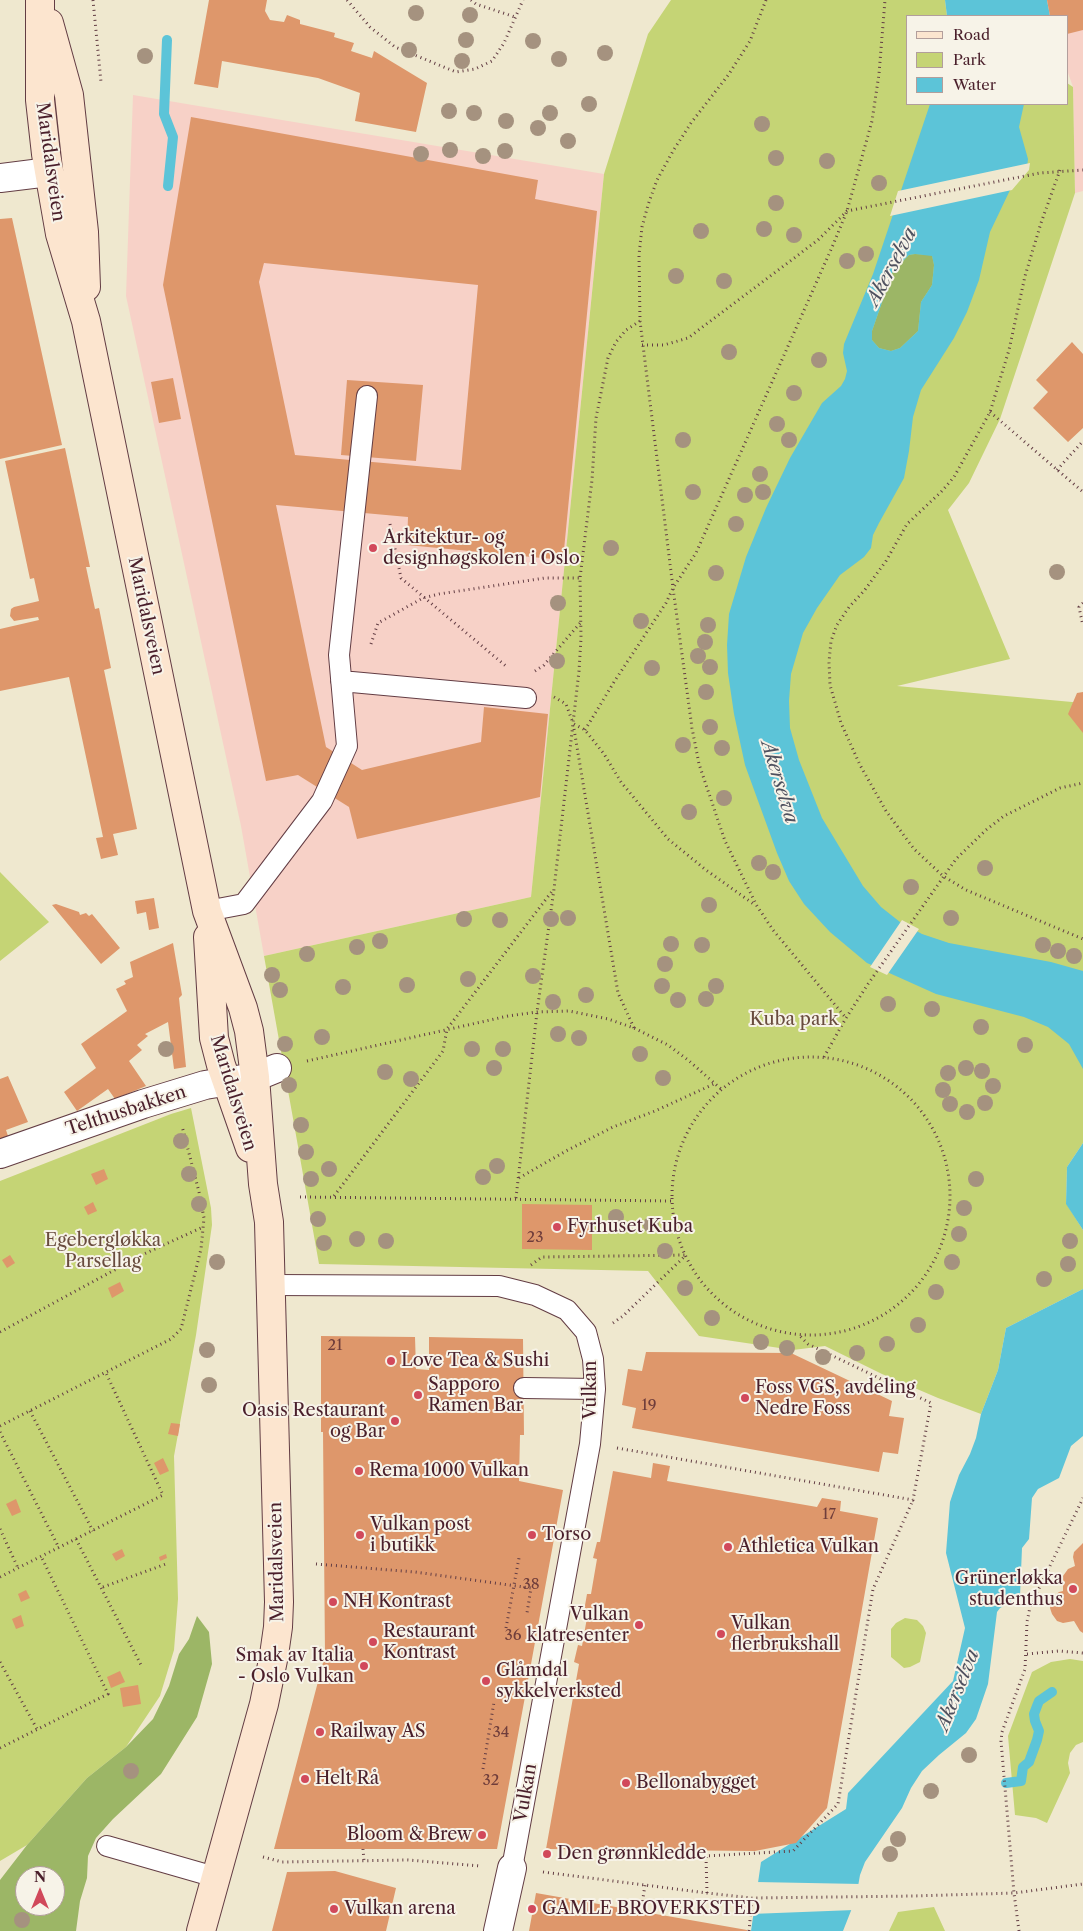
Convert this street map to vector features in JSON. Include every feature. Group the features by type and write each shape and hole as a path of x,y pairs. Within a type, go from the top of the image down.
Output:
{"main road":[{"name":"Maridalsveien","path":"41,0 40,100 49,172 60,234 86,321 207,911 243,1008 249,1031 266,1072 263,1184"},
{"name":"Maridalsveien","path":"41,0 69,96 84,232 86,321"},
{"name":"Maridalsveien","path":"201,1931 264,1704 278,1627 269,1222 263,1184 214,1038 211,1014 207,911"}],"street":[{"path":"0,178 49,172"},
{"name":"Telthusbakken","path":"0,1154 143,1104 205,1085 266,1072"},
{"name":"Vulkan","path":"498,1931 512,1868"}],"lane":[{"path":"207,911 244,904 322,801 347,746 339,655 367,396"},
{"path":"341,681 526,698"},
{"name":"Vulkan","path":"271,1285 499,1286 535,1295 567,1310 586,1332 593,1359 595,1389 590,1444 554,1593 512,1868"},
{"path":"524,1388 595,1389"},
{"path":"107,1846 215,1877"}],"path":[{"path":"93,0 101,89"},
{"path":"347,0 370,27 395,47 456,72 475,69 492,61 504,42 522,0"},
{"path":"471,0 476,4 515,17"},
{"path":"766,0 750,41 729,74 691,123 657,180 642,227 638,256 640,321 673,588 692,728 699,764 725,841 757,906 773,930 846,1018"},
{"path":"585,730 696,553 815,290 847,211 872,121 879,74 885,0"},
{"path":"642,345 664,345 688,338 818,240 847,211 863,210 1040,173 1060,170 1083,170"},
{"path":"1060,170 1041,222 1025,276 1009,350 990,412 954,477 907,524 886,561 841,619 831,641 829,662 830,685 841,723 860,765 886,811 914,850 943,876 966,890 1083,939"},
{"path":"516,1198 537,1012 574,724 580,663 580,578 592,480 596,418 608,358 616,342 626,330 640,321"},
{"path":"990,412 1083,492"},
{"path":"1057,470 1083,441"},
{"path":"390,524 400,578 514,673"},
{"path":"339,655 370,648 378,623 423,598 545,578 580,578"},
{"path":"1083,602 1079,607 1083,626"},
{"path":"529,675 544,665 581,622"},
{"path":"548,694 566,704 574,724 618,993 634,1028"},
{"path":"574,724 585,730 604,754 621,782 668,839 706,870 757,906"},
{"path":"824,1057 868,984 956,859 986,830 1004,816 1060,788 1083,783"},
{"path":"334,1196 443,1051 447,1029 554,890"},
{"path":"266,1072 447,1029 537,1012 570,1011 634,1028 668,1045 688,1060 721,1090"},
{"path":"824,1057 859,1065 892,1082 919,1106 938,1137 949,1172 950,1208 942,1244 926,1276 901,1303 870,1322 835,1333 798,1334 763,1326 732,1310 705,1286 686,1255 676,1229 672,1201 674,1170 684,1140 700,1112 721,1090 752,1070 787,1058 824,1057"},
{"path":"518,1178 613,1126 655,1111 714,1084"},
{"path":"0,1426 171,1339 181,1329 201,1250 204,1218 181,1121"},
{"path":"300,1196 672,1201"},
{"path":"0,1332 144,1254 203,1227"},
{"path":"528,1266 542,1257 686,1255"},
{"path":"623,1316 686,1255"},
{"path":"707,1894 706,1856 793,1851 838,1804 873,1589 913,1500 931,1403 808,1344 798,1334"},
{"path":"0,1578 163,1495 106,1373"},
{"path":"30,1411 93,1531"},
{"path":"0,1432 59,1548"},
{"path":"590,1444 913,1500"},
{"path":"1019,1931 1014,1893 1001,1740 1002,1732 1022,1679 1027,1654 1027,1622 1030,1607 1083,1498"},
{"path":"0,1529 18,1568"},
{"path":"76,1539 103,1587 141,1665"},
{"path":"1,1746 108,1694 41,1556"},
{"path":"506,1628 519,1558"},
{"path":"103,1587 166,1564"},
{"path":"316,1564 415,1572 531,1588 527,1613 532,1614"},
{"path":"1027,1654 1059,1651 1083,1653"},
{"path":"0,1662 37,1729"},
{"path":"483,1769 494,1702"},
{"path":"363,1849 364,1860"},
{"path":"263,1857 282,1862 408,1860 512,1868 707,1894 752,1898 1014,1893 1083,1884"},
{"path":"641,1911 645,1885"},
{"path":"749,1931 752,1898"}],"shaded area":[{"path":"1047,0 1083,0 1083,191 1075,193 1073,87 1068,73 1068,15 1050,15"},
{"name":"Arkitektur- og designhøgskolen i Oslo","path":"133,95 604,174 531,897 264,956 241,826 126,296"}],"green space":[{"name":"Kuba park","path":"671,0 945,0 947,15 906,15 906,105 1068,105 1068,84 1073,87 1075,193 1000,419 969,483 948,510 1010,659 897,686 1083,703 1083,1143 1067,1167 1066,1203 1083,1230 1083,1289 1006,1328 998,1370 981,1414 882,1374 825,1346 793,1350 699,1336 648,1271 319,1264 264,956 531,897 604,174 648,34"},
{"path":"909,255 932,255 934,265 932,285 921,302 918,331 900,348 891,351 879,348 872,340 872,331 893,271"},
{"path":"0,872 49,922 0,961"},
{"name":"Egebergløkka Parsellag","path":"191,1108 211,1208 212,1225 196,1335 174,1456 178,1599 174,1650 160,1696 126,1747 87,1778 27,1845 0,1861 0,1181 171,1114"},
{"path":"197,1616 209,1632 212,1664 197,1717 161,1774 113,1819 96,1838 88,1856 87,1878 80,1901 76,1931 0,1931 0,1880 27,1845 87,1778 126,1747 153,1719 169,1686 179,1654 189,1639"},
{"path":"905,1618 917,1620 923,1626 926,1633 920,1662 904,1668 891,1657 891,1629 896,1623"},
{"path":"1070,1659 1083,1661 1083,1742 1076,1745 1070,1753 1068,1763 1070,1773 1047,1823 1036,1818 1015,1815 1008,1736 1032,1672 1051,1662"},
{"path":"934,1907 945,1931 889,1931 898,1912"}],"water":[{"path":"945,0 1047,0 1050,15 947,15"},
{"name":"Akerselva","path":"930,105 1024,105 1019,127 1028,159 1027,168 1011,188 990,232 979,280 967,312 954,338 921,390 913,417 904,478 873,535 871,548 864,557 840,575 817,608 803,633 791,674 790,728 799,760 822,818 863,886 881,907 900,922 922,934 949,943 1051,962 1083,971 1083,1069 1069,1044 1048,1027 1024,1017 936,994 867,963 830,932 804,904 789,881 745,765 734,714 728,673 729,614 746,557 766,508 790,458 822,403 841,386 845,379 847,371 843,353 844,344 873,274","holes":["915,254 932,256 934,265 932,285 921,302 918,331 900,348 891,351 879,348 872,340 872,331 893,271 909,255"]},
{"path":"1083,1143 1083,1230 1066,1204 1067,1167"},
{"name":"Akerselva","path":"1083,1289 1083,1436 1071,1446 1059,1478 1038,1489 1032,1498 1029,1539 1022,1548 1020,1596 1011,1597 1011,1602 1000,1608 997,1612 988,1684 976,1719 966,1733 922,1771 911,1788 902,1808 865,1862 860,1875 856,1898 843,1931 751,1931 761,1862 846,1809 848,1793 953,1681 965,1628 946,1553 950,1502 959,1475 976,1438 981,1414 998,1370 1006,1328"}],"pier":[{"path":"1030,163 1029,170 1012,190 890,216 898,191"},
{"path":"902,920 919,929 887,975 870,967"},
{"path":"756,1882 861,1884 854,1910 751,1914"}],"building":[{"path":"209,0 267,0 265,11 270,20 284,22 287,15 300,20 300,24 335,33 334,37 354,43 351,51 372,58 374,51 427,83 416,132 355,121 360,93 318,78 222,61 218,88 194,84"},
{"path":"1047,0 1083,0 1083,30 1068,34 1068,15 1050,15"},
{"path":"191,117 538,180 535,199 597,211 563,560 407,545 408,517 276,505 326,747 362,770 481,742 484,707 548,714 540,797 357,839 349,807 298,775 266,781 163,285","holes":["264,263 478,285 461,470 295,455 259,282"]},
{"path":"12,218 62,445 0,459 0,219"},
{"path":"1072,342 1083,354 1083,428 1068,442 1033,408 1048,392 1036,380"},
{"path":"173,378 181,419 159,423 151,382"},
{"path":"347,380 423,385 416,461 341,455"},
{"path":"65,448 90,567 86,567 95,609 99,608 111,668 104,670 137,829 113,834 118,855 101,859 96,838 103,837 69,677 0,691 0,629 39,620 38,617 14,621 10,616 11,609 14,607 39,601 34,578 30,579 5,461"},
{"path":"1083,692 1083,733 1068,714 1077,693"},
{"path":"154,898 159,928 149,930 146,912 137,914 135,901"},
{"path":"56,904 79,912 80,915 86,913 89,916 92,914 120,948 101,964 52,905"},
{"path":"173,943 182,995 179,998 186,1067 174,1069 168,1022 145,1034 148,1036 137,1045 142,1050 129,1061 146,1086 115,1099 108,1089 77,1111 64,1092 96,1068 81,1044 127,1011 116,989 126,984 124,981 133,977 130,962"},
{"path":"8,1076 28,1122 6,1130 8,1136 0,1139 0,1079"},
{"path":"104,1169 108,1179 96,1185 91,1174"},
{"path":"93,1202 97,1211 88,1215 84,1207"},
{"name":"Fyrhuset Kuba","path":"522,1204 592,1205 592,1250 522,1249"},
{"path":"10,1255 15,1263 7,1268 2,1260"},
{"path":"120,1282 124,1291 112,1298 108,1288"},
{"path":"321,1336 415,1337 416,1369 429,1370 429,1337 523,1339 524,1435 520,1435 519,1481 563,1490 497,1849 274,1849 325,1655"},
{"path":"646,1352 791,1353 892,1401 889,1416 904,1418 898,1454 883,1452 879,1472 632,1428 636,1408 622,1405 628,1369 642,1371"},
{"path":"171,1423 180,1424 178,1436 168,1434"},
{"path":"163,1458 169,1471 160,1475 154,1463"},
{"name":"Vulkan flerbrukshall","path":"653,1463 670,1466 667,1481 817,1507 822,1498 841,1501 840,1511 878,1518 827,1808 796,1843 755,1851 546,1849 579,1664 574,1662 578,1645 582,1646 588,1612 584,1611 587,1594 591,1594 597,1559 593,1558 597,1542 600,1542 613,1471 651,1478"},
{"path":"16,1499 21,1512 12,1516 6,1504"},
{"name":"Grünerløkka studenthus","path":"1083,1543 1083,1633 1074,1621 1063,1623 1057,1621 1050,1608 1052,1598 1063,1591 1063,1576 1068,1569 1075,1566 1074,1552"},
{"path":"122,1549 125,1556 116,1561 112,1554"},
{"path":"166,1554 167,1558 160,1561 159,1557"},
{"path":"26,1590 30,1598 21,1602 18,1594"},
{"path":"21,1615 24,1626 16,1629 12,1619"},
{"path":"120,1671 125,1682 111,1688 107,1677"},
{"path":"138,1685 141,1704 123,1707 120,1688"},
{"name":"Vulkan arena","path":"335,1871 396,1888 386,1931 272,1931 287,1872"},
{"path":"536,1893 747,1930 747,1931 529,1931"}],"waterway":[{"path":"167,40 164,114 173,137 168,186"},
{"path":"1006,1783 1021,1781 1023,1767 1029,1762 1039,1731 1034,1714 1039,1701 1052,1692"}],"place":[{"name":"Arkitektur- og designhøgskolen i Oslo","path":"373,548"},
{"name":"Fyrhuset Kuba","path":"557,1227"},
{"name":"Love Tea & Sushi","path":"391,1361"},
{"name":"Sapporo Ramen Bar","path":"418,1395"},
{"name":"Foss VGS, avdeling Nedre Foss","path":"745,1398"},
{"name":"Oasis Restaurant og Bar","path":"395,1421"},
{"name":"Rema 1000 Vulkan","path":"359,1471"},
{"name":"Vulkan post i butikk","path":"360,1535"},
{"name":"Torso","path":"532,1535"},
{"name":"Athletica Vulkan","path":"728,1547"},
{"name":"Grünerløkka studenthus","path":"1073,1589"},
{"name":"NH Kontrast","path":"333,1602"},
{"name":"Vulkan klatresenter","path":"639,1625"},
{"name":"Vulkan flerbrukshall","path":"721,1634"},
{"name":"Restaurant Kontrast","path":"373,1642"},
{"name":"Smak av Italia - Oslo Vulkan","path":"364,1666"},
{"name":"Glåmdal sykkelverksted","path":"486,1681"},
{"name":"Railway AS","path":"320,1732"},
{"name":"Helt Rå","path":"305,1779"},
{"name":"Bellonabygget","path":"626,1783"},
{"name":"Bloom & Brew","path":"482,1835"},
{"name":"Den grønnkledde","path":"547,1854"},
{"name":"Vulkan arena","path":"334,1909"},
{"name":"GAMLE BROVERKSTED","path":"532,1909"}]}
